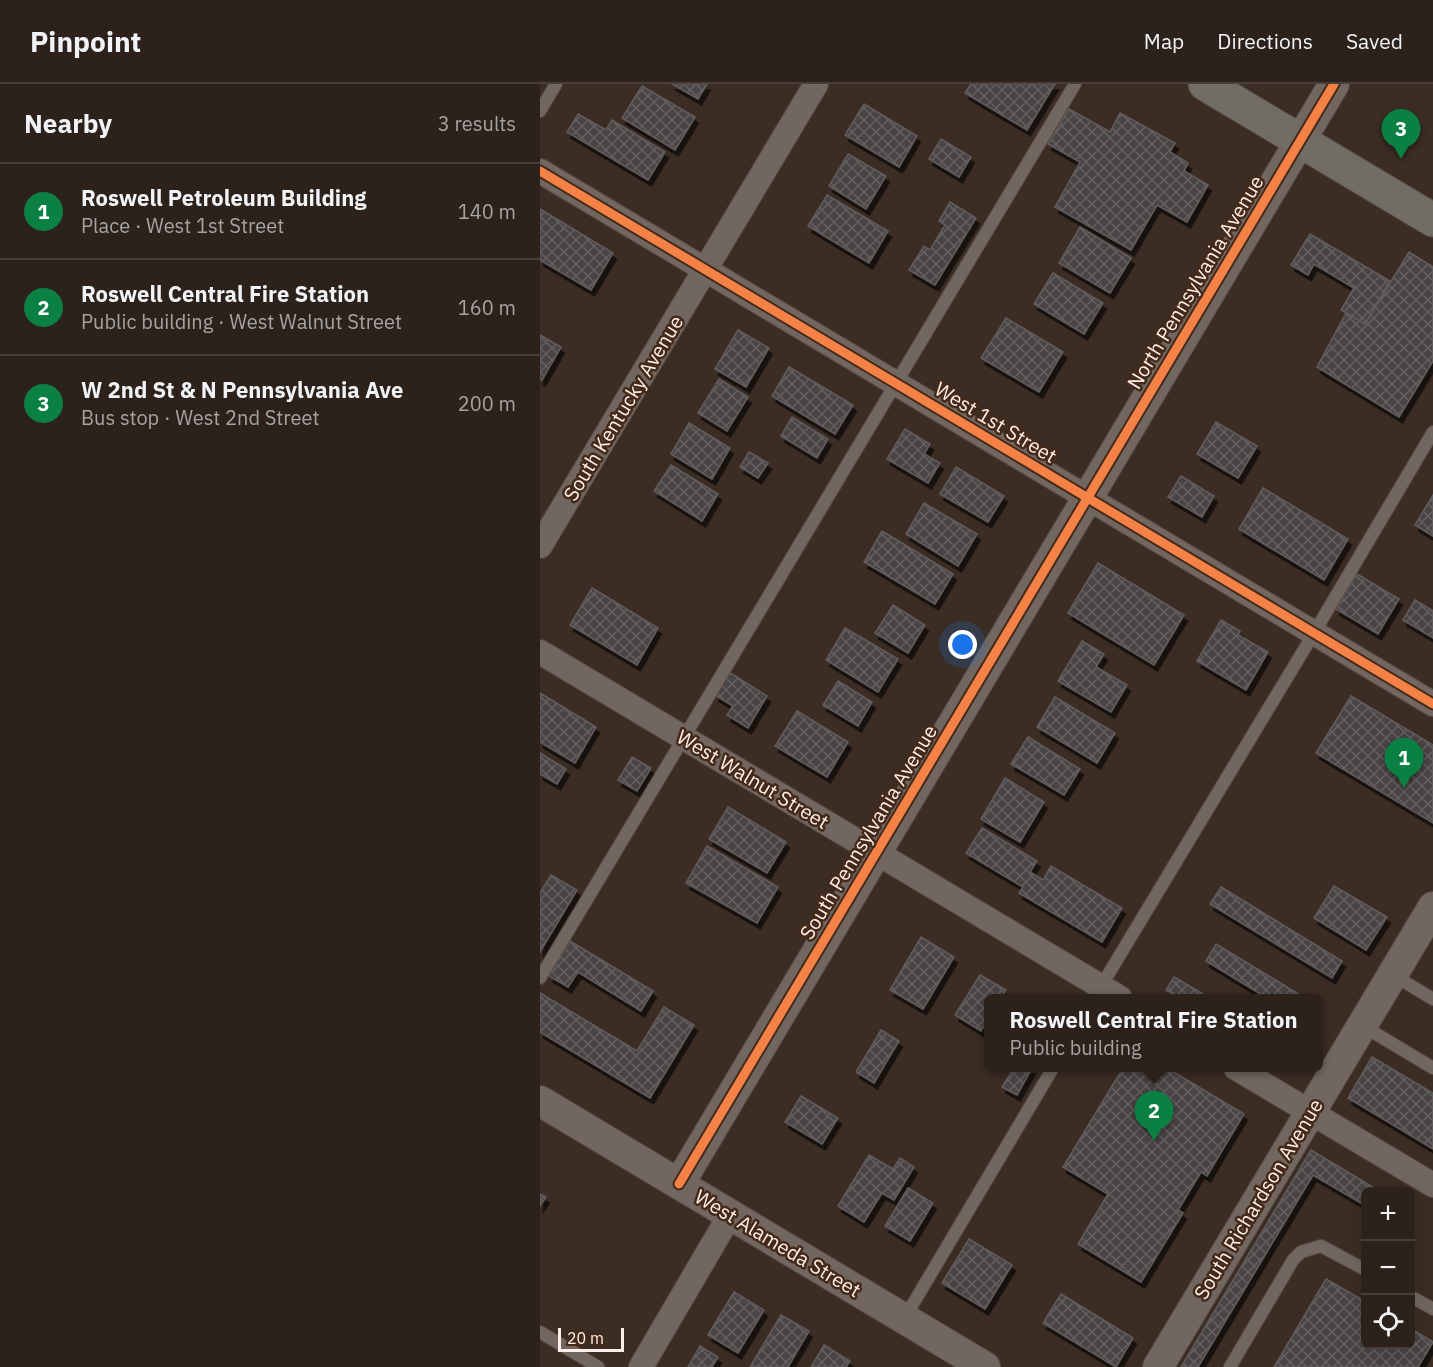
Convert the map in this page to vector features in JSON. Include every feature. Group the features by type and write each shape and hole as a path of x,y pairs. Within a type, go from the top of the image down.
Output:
{"main road":[{"path":"1205,84 1433,220"}],"street":[{"name":"South Kentucky Avenue","path":"540,546 816,84"},
{"name":"North Pennsylvania Avenue","path":"1088,498 1335,84"},
{"name":"West 1st Street","path":"540,171 1433,704"},
{"name":"South Pennsylvania Avenue","path":"679,1185 1088,498"},
{"name":"West Walnut Street","path":"540,652 876,853 1103,994"},
{"name":"South Richardson Avenue","path":"1158,1367 1362,1025 1393,975 1422,935 1433,907"},
{"path":"1243,1072 1433,1185"},
{"name":"West Alameda Street","path":"540,1101 985,1367"},
{"path":"641,1367 730,1215"}],"lane":[{"path":"540,111 556,84"},
{"path":"540,978 1075,84"},
{"path":"1106,994 1433,432"},
{"path":"1393,975 1433,999"},
{"path":"1362,1025 1433,1068"},
{"path":"904,1319 1051,1072"},
{"path":"1230,1367 1293,1260 1300,1252 1321,1246 1361,1268"},
{"path":"1415,1299 1433,1309"},
{"path":"540,1332 598,1367"}],"building":[{"path":"672,84 707,84 698,99"},
{"path":"971,84 1055,84 1027,130 965,93"},
{"path":"642,86 695,117 675,150 622,118"},
{"path":"864,104 917,136 899,167 845,135"},
{"path":"1069,109 1110,132 1120,113 1175,143 1170,152 1188,163 1184,171 1208,185 1187,222 1157,205 1131,250 1055,207 1080,162 1048,144"},
{"path":"578,114 606,130 612,120 665,152 648,180 567,132"},
{"path":"941,139 971,157 959,177 929,159"},
{"path":"848,154 886,176 866,209 829,186"},
{"path":"827,195 888,231 869,263 808,226"},
{"path":"950,202 976,218 935,285 909,270 924,246 930,250 945,225 939,221"},
{"path":"540,209 613,253 591,290 540,260"},
{"path":"1080,227 1131,258 1110,293 1059,263"},
{"path":"1310,234 1390,281 1365,324 1341,310 1354,288 1314,264 1308,275 1291,265"},
{"path":"1409,252 1433,267 1433,361 1399,417 1317,367 1346,313 1365,324"},
{"path":"1053,273 1103,303 1084,334 1034,304"},
{"path":"1006,318 1063,352 1039,392 981,358"},
{"path":"738,330 769,348 746,387 715,369"},
{"path":"540,335 561,347 542,380 540,379"},
{"path":"789,367 853,405 835,434 772,396"},
{"path":"719,379 748,397 727,431 698,413"},
{"path":"792,417 828,439 817,458 781,436"},
{"path":"1216,422 1257,446 1238,478 1197,454"},
{"path":"689,423 730,448 712,479 671,454"},
{"path":"905,429 930,444 924,454 940,463 928,483 887,459"},
{"path":"749,452 768,463 758,478 740,467"},
{"path":"671,465 718,494 702,521 654,491"},
{"path":"956,467 1004,496 988,522 940,494"},
{"path":"1181,476 1214,496 1202,517 1168,497"},
{"path":"1263,488 1348,539 1324,580 1239,529"},
{"path":"1433,495 1433,536 1415,525"},
{"path":"924,503 977,534 958,566 906,534"},
{"path":"882,531 953,574 935,604 864,562"},
{"path":"1098,563 1184,615 1154,665 1068,613"},
{"path":"1357,574 1399,599 1378,634 1336,609"},
{"path":"592,588 658,628 637,665 570,625"},
{"path":"1415,600 1433,611 1433,638 1403,620"},
{"path":"893,605 925,625 908,653 875,633"},
{"path":"1221,620 1240,631 1238,635 1268,652 1246,690 1197,661"},
{"path":"845,628 898,659 878,692 826,660"},
{"path":"1082,641 1104,654 1096,667 1127,685 1111,712 1058,681"},
{"path":"729,672 767,696 748,728 727,715 733,706 715,695"},
{"path":"838,681 872,702 858,726 823,705"},
{"path":"540,693 596,727 575,763 540,742"},
{"path":"1351,696 1433,745 1433,823 1316,753"},
{"path":"1055,697 1115,733 1097,763 1037,727"},
{"path":"797,711 848,742 827,777 775,746"},
{"path":"1028,737 1080,769 1064,795 1011,764"},
{"path":"540,753 566,769 557,784 540,774"},
{"path":"632,757 651,768 637,791 618,780"},
{"path":"1005,778 1044,802 1020,842 981,819"},
{"path":"728,807 786,842 767,873 709,839"},
{"path":"982,828 1037,861 1030,872 1043,880 1051,866 1122,908 1102,942 1019,893 1023,887 966,853"},
{"path":"707,846 778,887 757,923 686,883"},
{"path":"551,875 577,890 540,952 540,893"},
{"path":"1334,886 1387,917 1366,950 1314,918"},
{"path":"1221,887 1342,961 1332,978 1210,904"},
{"path":"921,937 954,957 923,1009 890,990"},
{"path":"570,941 653,991 641,1011 578,972 568,987 549,976"},
{"path":"1216,944 1298,994 1260,994 1206,961"},
{"path":"980,975 1006,990 1004,994 984,994 984,1026 981,1031 955,1015"},
{"path":"1174,977 1203,994 1172,994 1166,990"},
{"path":"540,993 637,1051 664,1007 694,1025 650,1098 540,1032"},
{"path":"881,1030 899,1041 874,1083 856,1072"},
{"path":"1372,1057 1433,1093 1433,1149 1348,1098"},
{"path":"1011,1072 1030,1072 1017,1095 1002,1087"},
{"path":"1121,1072 1174,1072 1244,1114 1207,1176 1201,1172 1178,1210 1183,1213 1141,1282 1078,1244 1108,1194 1063,1167"},
{"path":"801,1096 838,1118 822,1144 785,1122"},
{"path":"1311,1150 1373,1187 1361,1187 1361,1203 1313,1175 1198,1367 1181,1367"},
{"path":"869,1155 893,1169 900,1158 914,1167 894,1200 882,1193 864,1222 838,1206"},
{"path":"908,1188 933,1203 910,1241 885,1226"},
{"path":"540,1194 546,1197 540,1206"},
{"path":"969,1239 1012,1265 985,1309 942,1283"},
{"path":"1326,1279 1361,1299 1361,1349 1415,1349 1415,1331 1433,1342 1418,1367 1274,1367"},
{"path":"734,1292 764,1310 738,1353 708,1335"},
{"path":"1061,1294 1133,1338 1116,1367 1043,1323"},
{"path":"781,1315 809,1331 788,1367 750,1367"},
{"path":"824,1345 850,1361 846,1367 811,1367"},
{"path":"700,1346 718,1357 712,1367 688,1367"}],"cycle path":[{"path":"679,1184 1334,84"},
{"path":"540,171 1433,704"}],"place":[{"name":"W 2nd St & N Pennsylvania Ave","path":"1401,159"},
{"name":"Roswell Petroleum Building","path":"1404,788"},
{"name":"Roswell Central Fire Station","path":"1154,1141"}]}
